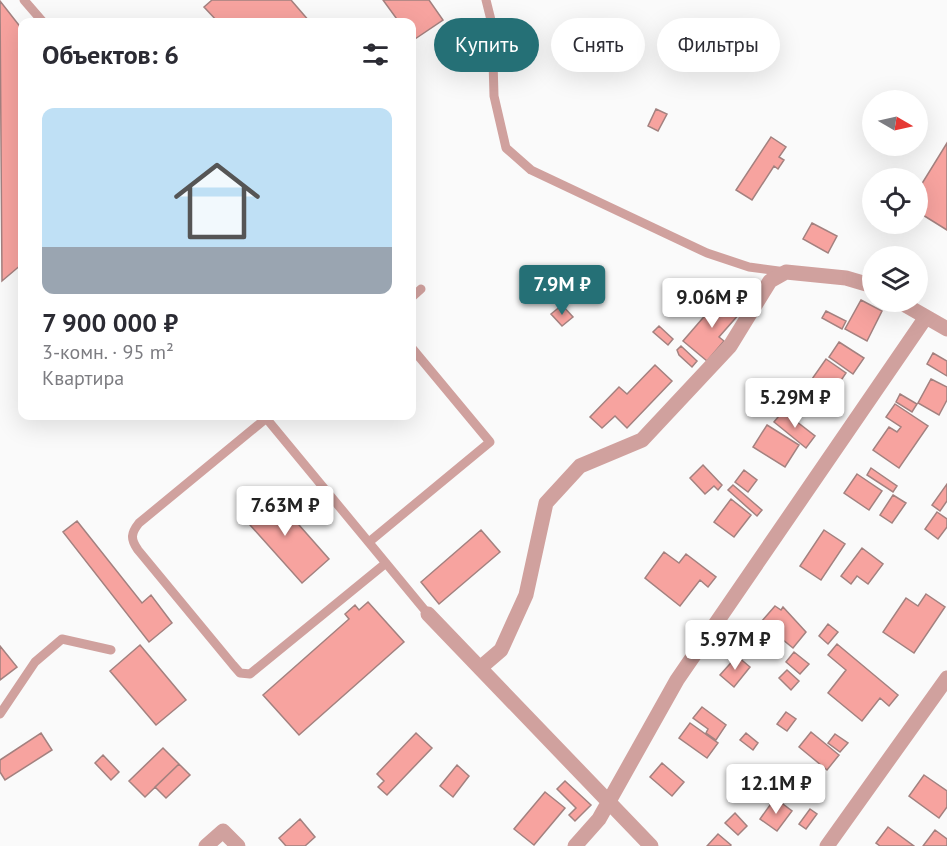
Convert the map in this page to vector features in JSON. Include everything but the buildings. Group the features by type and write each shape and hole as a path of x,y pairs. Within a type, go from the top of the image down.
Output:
{"street":[{"path":"480,668 501,650 526,595 546,503 580,466 642,440 730,346 770,281 786,272 846,278 862,283"},
{"path":"917,312 947,329"},
{"path":"575,846 599,819 676,680 926,317"},
{"path":"428,614 651,846"},
{"path":"827,846 947,678"},
{"path":"206,846 223,831 238,846"}],"lane":[{"path":"24,0 40,18"},
{"path":"486,0 492,24 494,96 506,148 531,170 707,253 749,267 786,272"},
{"path":"416,294 422,289"},
{"path":"369,542 490,442 416,353"},
{"path":"264,420 139,523 132,532 132,542 233,665 240,673 250,674 386,563"},
{"path":"270,420 428,614"},
{"path":"0,714 35,662 62,639 111,650"}]}
